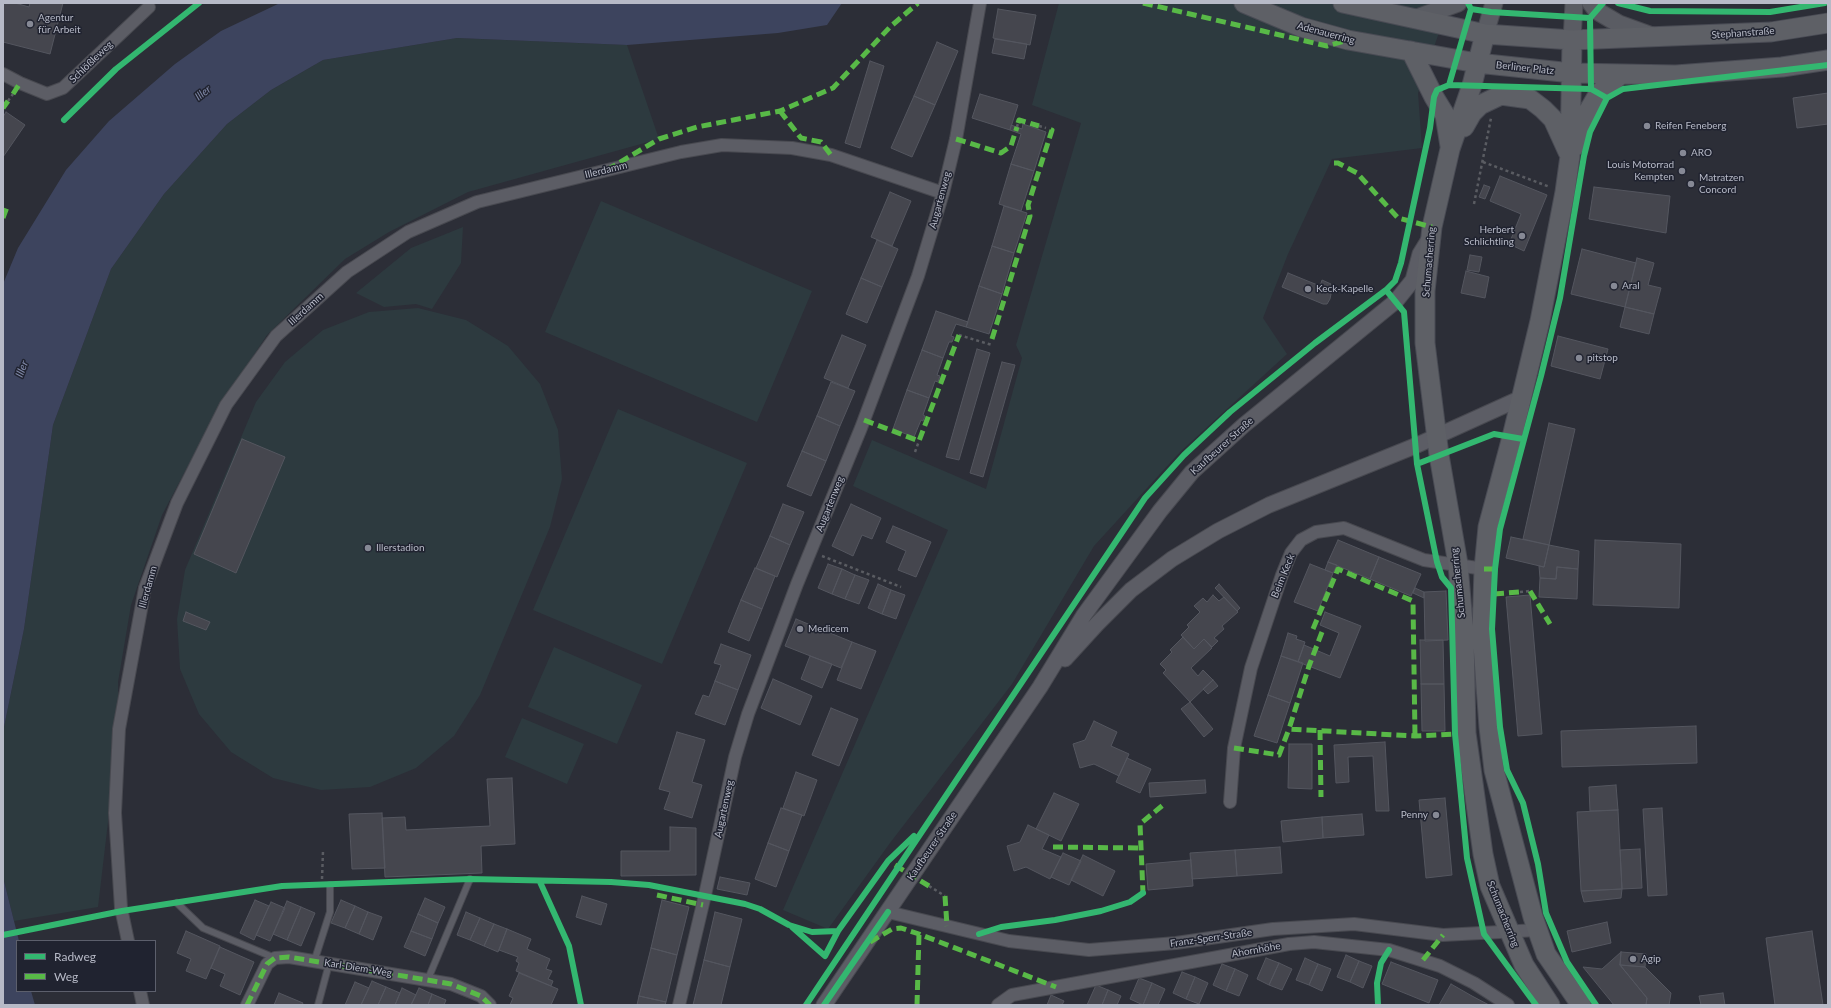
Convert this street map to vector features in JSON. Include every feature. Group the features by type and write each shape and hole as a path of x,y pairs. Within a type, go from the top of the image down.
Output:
{"main road":[{"name":"Adenauerring","path":"1244,3 1301,27 1348,40 1411,51"},
{"path":"1343,3 1485,34 1572,40 1658,38"},
{"path":"1417,18 1458,3"},
{"path":"1450,149 1472,85 1494,3"},
{"path":"1570,156 1574,3"},
{"path":"1591,3 1596,11 1619,24 1658,38"},
{"name":"Stephanstraße","path":"1658,38 1771,32 1828,23"},
{"name":"Berliner Platz","path":"1411,51 1477,63 1572,73 1620,75"},
{"path":"1411,51 1434,97 1445,114 1450,149"},
{"path":"1570,156 1589,110 1599,93 1620,75 1676,75 1782,67 1828,60"},
{"path":"1450,149 1472,114 1480,105 1501,96 1530,99 1534,102 1553,120 1570,156"},
{"name":"Schumacherring","path":"1450,149 1436,206 1431,235 1426,291 1426,343 1437,435 1458,564 1464,636 1466,734 1469,767 1490,886 1524,965 1550,1005"},
{"name":"Schumacherring","path":"1570,156 1565,192 1546,294 1488,527 1484,569 1482,631 1489,727 1494,770 1546,954 1552,965 1581,1005"}],"street":[{"name":"Augartenweg","path":"679,1005 735,757 748,714 810,552 861,428 918,276 943,193 956,138 980,3"},
{"name":"Schlößleweg","path":"3,74 47,94 64,88 149,7"},
{"name":"Illerdamm","path":"128,940 121,908 114,813 118,737 124,691 145,588 177,503 226,405 276,336 347,272 408,232 478,202 681,152 722,145 788,148 831,155 943,193"},
{"name":"Kaufbeurer Straße","path":"824,1005 1040,687 1084,615 1160,511 1192,472 1244,425 1396,302 1414,280 1420,254 1431,235"},
{"name":"Kaufbeurer Straße","path":"1040,687 1097,624 1132,590 1172,559 1218,531 1269,505 1415,446 1521,398"},
{"name":"Beim Keck","path":"1230,802 1234,748 1251,668 1282,575 1291,553 1301,540 1316,532 1344,528 1424,560 1484,569"},
{"name":"Franz-Sperr-Straße","path":"888,912 1008,941 1089,950 1176,943 1273,929 1354,924 1443,936 1538,930"},
{"name":"Ahornhöhe","path":"998,1005 1012,995 1289,944 1314,942 1389,950 1440,966 1474,983 1508,1005"},
{"name":"Karl-Diem-Weg","path":"275,958 289,957 451,984 481,996 490,1005"},
{"path":"247,1005 267,964 275,958"},
{"path":"140,992 143,1005"}],"lane":[{"path":"428,979 470,879"},
{"path":"314,962 330,912 330,885"},
{"path":"177,902 203,928 275,958"},
{"path":"318,1005 329,964"}],"path":[{"path":"8,101 13,94"},
{"path":"1474,204 1494,99"},
{"path":"1039,126 1046,128"},
{"path":"1483,162 1565,192"},
{"path":"959,335 992,345"},
{"path":"915,452 919,441"},
{"path":"810,552 901,587"},
{"path":"1520,592 1530,592"},
{"path":"322,885 323,851"},
{"path":"929,886 945,896"}],"shaded area":[{"path":"1059,3 1451,3 1443,21 1418,93 1422,148 1332,159 1288,254 1263,318 1287,354 1180,452 1094,546 1012,684 890,843 828,929 783,910 948,530 853,486 872,440 986,489 1022,358 1016,345 1081,123 1032,105"},
{"path":"457,38 627,45 659,139 468,192 389,232 345,259 267,335 217,411 162,515 131,605 118,682 119,729 98,907 14,921 3,877 3,732 24,629 53,425 111,269 164,194 227,124 271,90 323,60"},
{"path":"601,201 812,291 757,422 545,332"},
{"path":"463,227 461,263 432,309 416,304 384,307 356,293 411,248"},
{"name":"Illerstadion","path":"418,308 466,320 508,346 540,384 558,430 562,479 550,527 480,695 454,736 416,768 370,787 321,790 273,778 231,752 199,714 180,669 177,619 185,570 256,402 285,362 323,330 369,312"},
{"path":"618,409 747,463 662,664 533,610"},
{"path":"554,647 642,685 617,744 528,707"},
{"path":"522,718 584,744 567,784 505,757"}],"water":[{"name":"Iller","path":"280,3 842,3 827,25 778,33 627,45 457,38 323,60 271,90 227,124 164,194 111,269 53,425 24,629 3,732 3,284 18,248 66,170 109,121 175,64 221,31"},
{"path":"3,877 19,940 16,940 16,992 31,992 35,1005 3,1005"}],"building":[{"name":"Agentur für Arbeit","path":"3,3 15,3 29,7 30,3 63,3 50,54 3,42"},
{"path":"998,9 1036,15 1030,45 993,38"},
{"path":"995,39 1027,44 1024,59 992,53"},
{"path":"937,42 958,51 935,105 914,96"},
{"path":"870,61 884,66 860,148 845,143"},
{"path":"1828,93 1828,124 1797,128 1793,98"},
{"path":"980,94 1018,105 1010,130 972,118"},
{"path":"914,96 935,105 912,157 891,148"},
{"path":"6,112 25,125 3,157 3,117"},
{"path":"1023,124 1046,132 1034,171 1011,164 1021,134 1010,130 1011,125 1022,129"},
{"path":"1011,164 1034,171 1021,211 999,204"},
{"path":"1500,176 1547,195 1524,251 1509,244 1521,214 1490,201"},
{"path":"1484,185 1490,187 1485,199 1479,197"},
{"path":"1594,187 1670,196 1666,233 1589,219"},
{"path":"890,192 911,201 892,246 871,237"},
{"path":"1004,206 1027,213 1014,253 992,246"},
{"path":"877,240 898,249 882,287 861,278"},
{"path":"992,246 1014,253 1002,294 979,286"},
{"path":"1582,249 1636,263 1625,307 1571,294"},
{"path":"1470,255 1482,257 1479,272 1467,270"},
{"path":"1637,258 1654,263 1648,285 1661,288 1654,314 1625,307"},
{"path":"1466,271 1489,277 1485,298 1461,293"},
{"name":"Keck-Kapelle","path":"1288,273 1320,286 1322,280 1331,284 1329,291 1331,294 1330,299 1327,304 1323,304 1282,287"},
{"path":"861,278 882,287 867,323 846,314"},
{"path":"979,286 1002,294 989,334 966,327"},
{"path":"1625,307 1654,314 1649,334 1620,327"},
{"path":"936,311 968,322 966,327 956,324 951,336 954,337 952,342 949,342 943,358 922,350"},
{"path":"842,335 866,345 848,388 824,378"},
{"name":"pitstop","path":"1558,336 1608,349 1600,379 1551,366"},
{"path":"977,349 990,353 959,460 946,457"},
{"path":"922,350 943,358 937,375 940,376 938,382 935,381 929,398 907,390"},
{"path":"1002,362 1015,365 983,477 970,473"},
{"path":"831,382 855,391 840,426 817,416"},
{"path":"907,390 929,398 923,415 925,416 923,421 921,420 914,437 893,429"},
{"path":"817,416 840,426 826,461 802,451"},
{"path":"1549,423 1575,429 1549,545 1523,539"},
{"path":"242,439 285,457 236,573 194,554"},
{"path":"802,451 826,461 811,496 787,486"},
{"path":"783,504 804,512 790,545 770,536"},
{"path":"851,504 881,518 872,539 862,535 853,556 832,546"},
{"path":"893,526 931,542 916,577 898,570 906,551 886,542"},
{"path":"770,536 790,545 777,577 756,568"},
{"path":"1511,537 1549,545 1544,567 1506,558"},
{"path":"1338,540 1379,557 1370,579 1328,562"},
{"path":"1595,540 1681,544 1679,608 1593,605"},
{"path":"1549,545 1579,551 1578,569 1557,567 1556,579 1540,578 1539,566 1544,567"},
{"path":"1379,557 1421,574 1411,596 1370,579"},
{"path":"1328,562 1337,565 1333,573 1325,570"},
{"path":"828,564 842,569 832,594 818,588"},
{"path":"1310,564 1333,573 1318,611 1294,602"},
{"path":"1557,567 1578,569 1577,599 1539,597 1540,578 1556,579"},
{"path":"755,568 775,576 762,609 741,600"},
{"path":"842,569 855,575 845,599 832,594"},
{"path":"855,575 869,580 859,604 845,599"},
{"path":"878,584 891,590 882,614 868,608"},
{"path":"1219,584 1240,608 1237,611 1215,588"},
{"path":"1415,588 1424,592 1424,598 1413,593"},
{"path":"891,590 905,595 896,619 882,614"},
{"path":"1446,591 1448,640 1425,641 1424,592"},
{"path":"1213,595 1219,601 1224,597 1238,612 1222,626 1224,629 1214,638 1218,641 1212,647 1204,639 1194,649 1181,635 1189,627 1187,625 1200,612 1194,606 1203,598 1207,602"},
{"path":"1530,595 1542,734 1518,736 1506,597"},
{"path":"741,600 762,609 749,641 728,632"},
{"path":"186,612 210,622 206,630 183,621"},
{"path":"1325,612 1361,626 1340,678 1298,662 1304,645 1330,656 1339,633 1320,625"},
{"path":"796,619 852,642 841,668 785,646"},
{"path":"1288,633 1297,636 1296,639 1305,642 1298,662 1281,656"},
{"path":"1183,637 1194,649 1204,639 1212,648 1191,668 1198,676 1203,670 1213,680 1190,702 1163,673 1166,670 1160,664 1172,652 1170,650"},
{"path":"1420,640 1443,640 1444,684 1421,684"},
{"path":"852,642 876,651 861,689 837,680"},
{"path":"721,644 751,655 738,690 715,681 721,665 714,663"},
{"path":"810,656 832,664 822,688 801,679"},
{"path":"1281,656 1303,663 1290,703 1268,695"},
{"path":"773,679 812,696 800,725 761,708"},
{"path":"1213,680 1218,686 1208,694 1203,689"},
{"path":"715,681 738,690 725,725 695,714 703,695 709,697"},
{"path":"1421,684 1444,684 1445,731 1422,731"},
{"path":"1268,695 1290,703 1277,743 1254,736"},
{"path":"1190,702 1213,729 1204,737 1181,709"},
{"path":"831,708 858,719 839,766 812,755"},
{"path":"1094,721 1117,732 1111,746 1129,754 1119,776 1094,764 1080,768 1073,744 1085,740"},
{"path":"1696,726 1697,763 1562,767 1561,731"},
{"path":"677,732 705,740 692,782 702,785 692,818 664,809 670,792 659,789"},
{"path":"1385,742 1389,811 1376,811 1373,756 1348,757 1349,782 1336,783 1334,745"},
{"path":"1289,744 1312,744 1312,789 1288,788"},
{"path":"1127,758 1151,769 1140,793 1116,782"},
{"path":"796,772 817,780 804,816 783,808"},
{"path":"512,778 515,844 481,846 482,873 385,877 382,818 405,817 406,830 490,826 487,779"},
{"path":"1205,780 1206,793 1150,797 1149,783"},
{"path":"1616,785 1618,810 1590,811 1589,787"},
{"path":"1054,793 1079,804 1061,841 1036,829"},
{"path":"1445,798 1452,875 1426,878 1419,800"},
{"path":"781,808 802,815 789,851 768,843"},
{"path":"1662,808 1667,895 1648,896 1643,809"},
{"path":"1618,810 1622,889 1581,891 1577,812"},
{"path":"382,813 385,868 352,869 349,814"},
{"path":"1362,814 1364,835 1323,838 1322,817"},
{"path":"1322,817 1323,838 1283,842 1281,821"},
{"path":"1028,825 1049,835 1042,849 1061,857 1050,879 1026,867 1014,871 1007,846 1020,842"},
{"path":"670,827 696,828 696,875 621,876 621,851 670,851"},
{"path":"768,843 789,851 776,887 755,879"},
{"path":"1280,847 1282,873 1237,876 1235,850"},
{"path":"1640,849 1642,888 1622,889 1620,850"},
{"path":"1235,850 1237,876 1192,879 1190,853"},
{"path":"1063,853 1081,861 1069,885 1051,877"},
{"path":"1083,855 1115,871 1103,896 1071,880"},
{"path":"1191,860 1193,886 1148,890 1146,864"},
{"path":"720,877 750,883 747,895 717,889"},
{"path":"1622,889 1621,898 1584,902 1581,891"},
{"path":"582,896 607,904 601,925 576,917"},
{"path":"425,898 445,907 438,923 418,914"},
{"path":"255,900 269,906 254,940 240,933"},
{"path":"341,900 355,906 345,928 331,923"},
{"path":"662,900 689,907 677,955 651,948"},
{"path":"287,901 301,907 287,940 273,934"},
{"path":"271,902 285,908 270,941 256,935"},
{"path":"355,906 368,912 359,934 345,928"},
{"path":"301,907 315,913 301,946 287,940"},
{"path":"368,912 382,917 373,940 359,934"},
{"path":"466,912 480,918 470,940 457,935"},
{"path":"715,912 742,919 730,967 704,960"},
{"path":"418,914 438,923 432,939 411,931"},
{"path":"480,918 494,924 484,946 470,940"},
{"path":"1607,922 1611,943 1572,952 1567,931"},
{"path":"494,924 507,929 498,952 484,946"},
{"path":"507,929 531,939 527,949 550,959 546,969 552,971 548,979 553,981 551,986 516,971 519,963 516,961 518,957 499,950"},
{"path":"186,931 220,946 206,979 186,971 191,959 177,953"},
{"path":"411,931 432,939 425,956 404,947"},
{"path":"1812,931 1823,1005 1775,1005 1766,938"},
{"path":"220,947 254,962 240,995 220,986 225,974 211,968"},
{"path":"651,948 677,955 666,1002 639,996"},
{"path":"1621,952 1620,965 1647,998 1646,1005 1614,1005 1583,967 1602,969"},
{"name":"Agip","path":"1621,952 1646,954 1645,967 1620,965"},
{"path":"1346,955 1359,961 1350,982 1337,977"},
{"path":"1266,958 1279,963 1269,985 1257,979"},
{"path":"1305,958 1318,964 1309,985 1296,980"},
{"path":"704,960 730,967 721,1005 693,1005"},
{"path":"1359,961 1372,966 1363,988 1350,982"},
{"path":"1391,962 1438,980 1429,1003 1382,984"},
{"path":"1279,963 1292,969 1282,990 1269,985"},
{"path":"1222,964 1235,969 1226,991 1213,985"},
{"path":"1318,964 1331,969 1322,991 1309,985"},
{"path":"1620,965 1645,967 1671,993 1669,1005 1646,1005 1647,998"},
{"path":"1235,969 1248,975 1239,996 1226,991"},
{"path":"1182,972 1195,977 1186,999 1173,993"},
{"path":"519,973 558,989 551,1005 510,1005 513,998 509,996"},
{"path":"1195,977 1208,983 1199,1004 1186,999"},
{"path":"1139,978 1152,983 1143,1005 1130,999"},
{"path":"372,981 386,987 378,1005 361,1005"},
{"path":"355,982 369,988 361,1005 345,1005"},
{"path":"1152,983 1165,989 1158,1005 1143,1005"},
{"path":"1451,984 1472,996 1489,1005 1439,1005"},
{"path":"1096,985 1108,990 1102,1005 1087,1005"},
{"path":"386,987 400,993 395,1005 378,1005"},
{"path":"402,988 416,995 411,1005 395,1005"},
{"path":"419,988 432,994 428,1005 411,1005"},
{"path":"1108,990 1121,996 1117,1005 1102,1005"},
{"path":"279,993 303,1003 302,1005 274,1005"},
{"path":"1723,993 1725,1005 1701,1005 1699,996"},
{"path":"432,994 446,1000 444,1005 428,1005"},
{"path":"1051,995 1064,1001 1062,1005 1047,1005"},
{"path":"639,996 666,1002 665,1005 637,1005"}],"marked path":[{"path":"607,170 659,139 697,127 780,111 833,88 890,27 918,3"},
{"path":"1143,3 1327,46 1348,40"},
{"path":"13,94 20,83"},
{"path":"3,108 8,101"},
{"path":"780,111 801,138 821,142 831,155"},
{"path":"1018,123 1019,120 1039,126"},
{"path":"956,139 1001,153 1011,146 1017,127"},
{"path":"992,339 1030,216 1028,205 1052,130 1046,128"},
{"path":"1334,163 1338,163 1357,173 1398,218 1432,227"},
{"path":"3,218 7,207"},
{"path":"864,420 919,441 959,335"},
{"path":"1313,629 1338,569 1413,601 1415,736"},
{"path":"1484,569 1495,569"},
{"path":"1530,591 1550,624"},
{"path":"1494,594 1520,592"},
{"path":"1322,632 1309,666 1289,729 1415,736 1455,734"},
{"path":"1234,748 1279,755 1289,729"},
{"path":"1320,730 1321,797"},
{"path":"1141,894 1143,893 1140,824 1163,805"},
{"path":"1053,847 1140,848"},
{"path":"895,865 929,886"},
{"path":"657,895 703,905"},
{"path":"945,896 947,926"},
{"path":"870,942 892,929 901,928 1056,987"},
{"path":"917,1005 919,934"},
{"path":"1423,960 1443,935"},
{"path":"247,1005 267,964 275,958 289,957 451,984 481,996 490,1005"}],"cycle path":[{"path":"64,120 116,69 199,3"},
{"path":"1468,3 1471,9 1449,85 1437,90 1434,97 1430,128 1401,263 1395,281 1386,290 1404,312 1417,464 1437,562 1442,577 1451,588 1455,734 1467,858 1484,934 1536,1005"},
{"path":"1591,89 1590,18 1603,3"},
{"path":"1618,3 1650,11 1770,12 1825,3"},
{"path":"1471,9 1491,12 1590,18"},
{"path":"1596,1005 1567,962 1546,913 1538,864 1523,803 1507,770 1500,727 1492,629 1495,569 1500,529 1541,376 1560,298 1584,156 1590,132 1607,98 1623,89 1828,65"},
{"path":"1449,85 1591,89 1607,98"},
{"path":"806,1005 1145,498 1184,455 1230,412 1315,343 1386,290"},
{"path":"1417,464 1494,434 1523,439"},
{"path":"792,927 825,956 838,931 888,861 914,836"},
{"path":"3,935 122,911 282,886 470,879 611,882 649,885 745,904 760,909 789,925 812,932 838,931"},
{"path":"540,882 569,946 581,1005"},
{"path":"979,934 1001,927 1055,920 1101,911 1130,902 1143,893"},
{"path":"824,1005 888,912"},
{"path":"1378,1005 1377,983 1381,963 1389,950"}],"place":[{"name":"Agentur für Arbeit","path":"30,24"},
{"name":"Reifen Feneberg","path":"1647,126"},
{"name":"ARO","path":"1683,153"},
{"name":"Louis Motorrad Kempten","path":"1682,171"},
{"name":"Matratzen Concord","path":"1691,184"},
{"name":"Herbert Schlichtling","path":"1522,236"},
{"name":"Aral","path":"1614,286"},
{"name":"Keck-Kapelle","path":"1308,289"},
{"name":"pitstop","path":"1579,358"},
{"name":"Illerstadion","path":"368,548"},
{"name":"Medicem","path":"800,629"},
{"name":"Penny","path":"1436,815"},
{"name":"Agip","path":"1633,959"}]}
